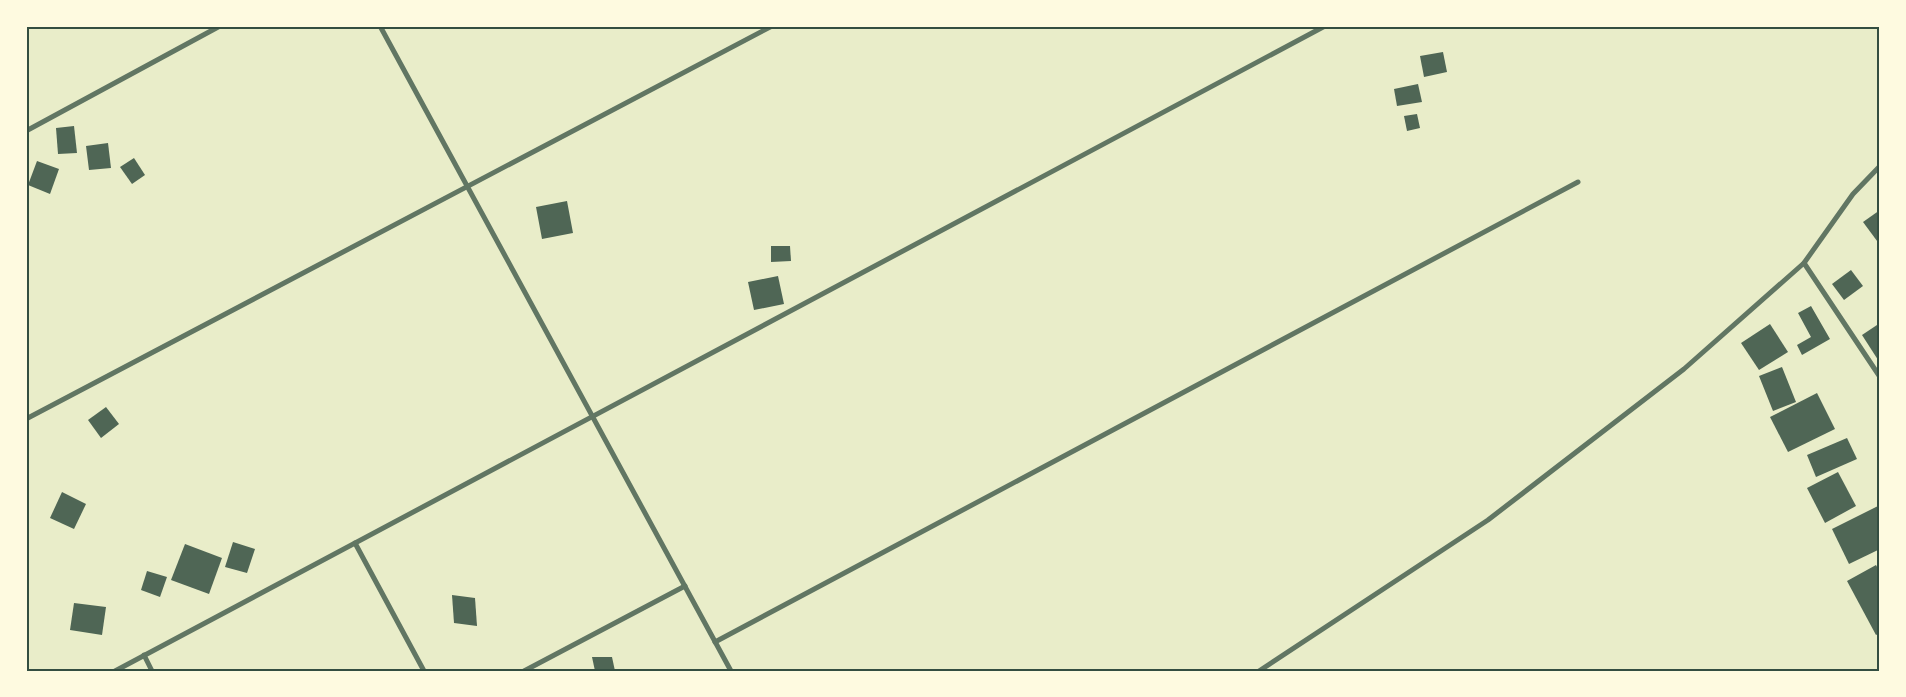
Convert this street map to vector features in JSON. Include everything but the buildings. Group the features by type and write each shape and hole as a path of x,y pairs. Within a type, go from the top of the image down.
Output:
{"street":[{"path":"26,131 220,26"},
{"path":"380,26 731,671"},
{"path":"26,419 772,26"},
{"path":"115,671 1325,26"},
{"path":"1259,671 1488,520 1684,369 1804,263 1853,194 1880,166"},
{"path":"715,642 1578,182"},
{"path":"1804,263 1880,377"},
{"path":"355,543 424,671"},
{"path":"524,671 685,586"},
{"path":"144,655 152,671"}]}
